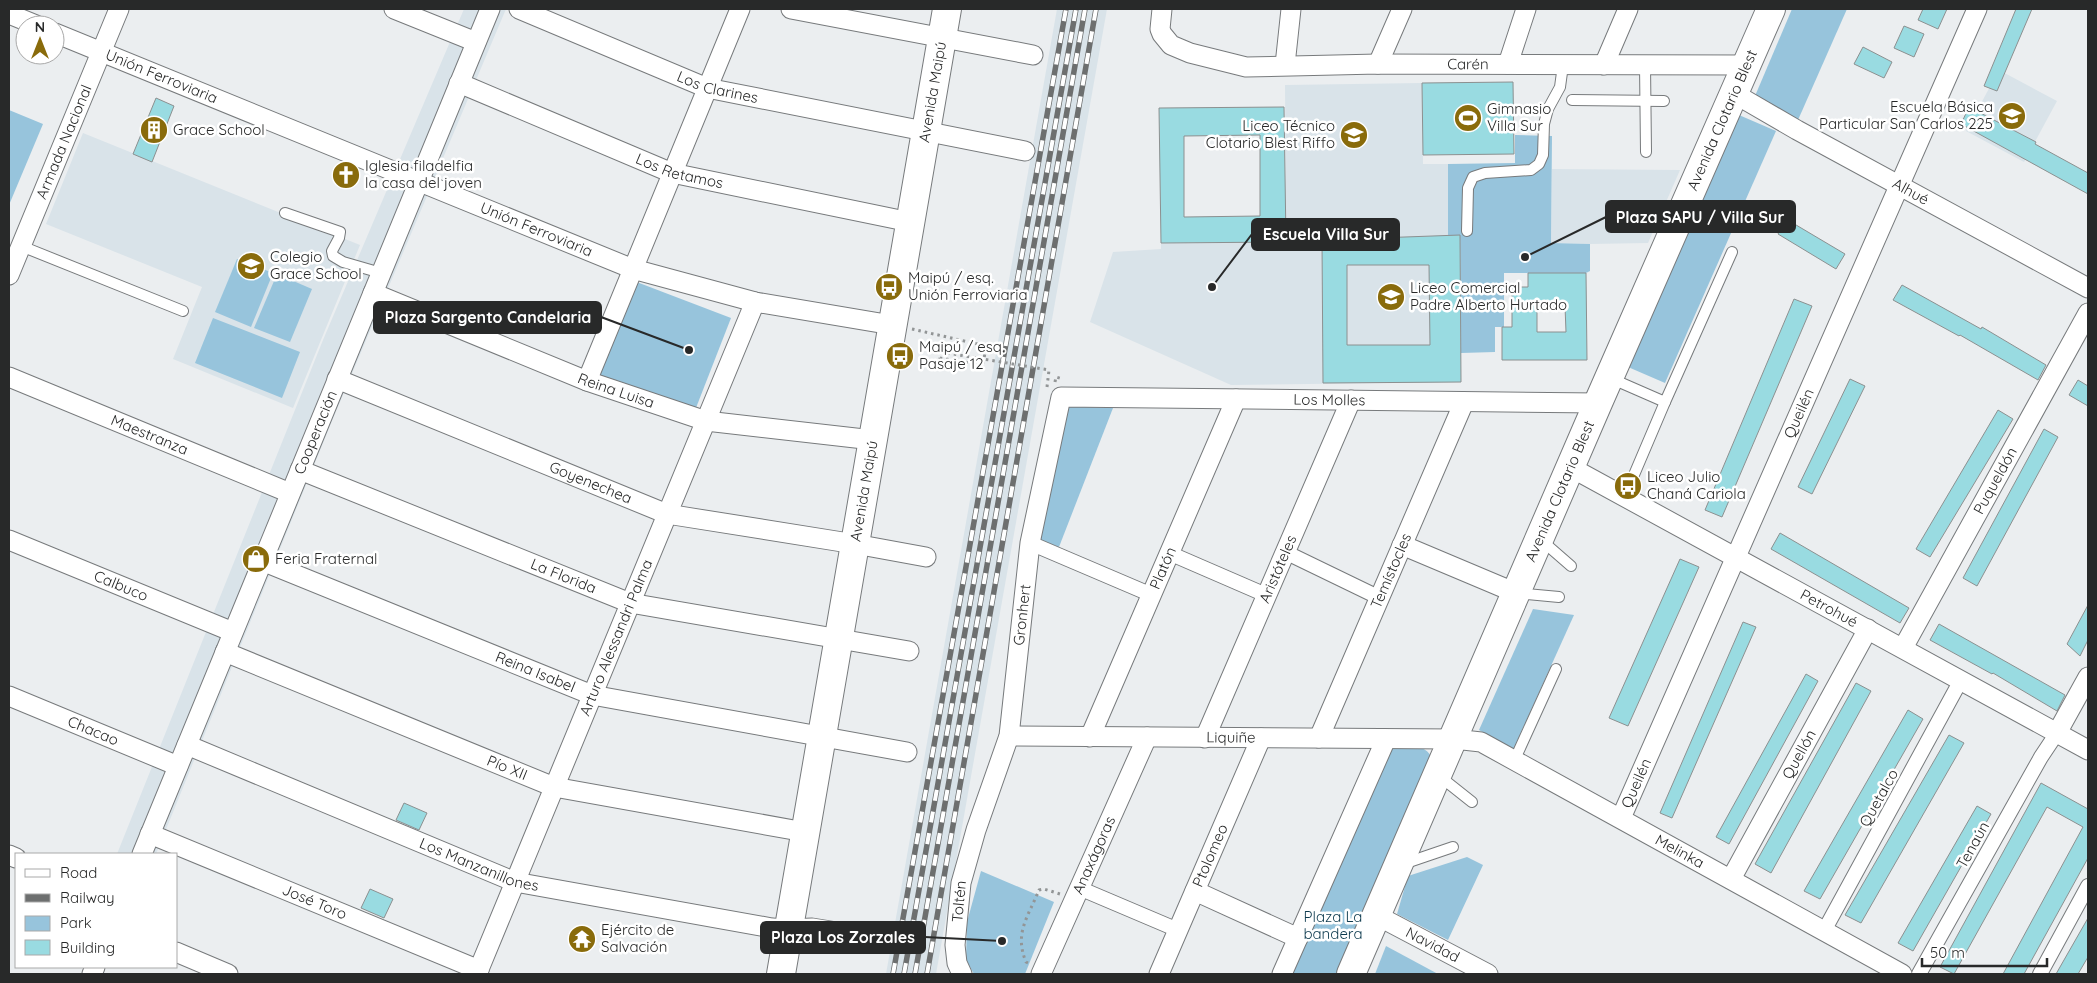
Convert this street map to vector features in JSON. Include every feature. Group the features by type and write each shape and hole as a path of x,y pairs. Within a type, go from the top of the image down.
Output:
{"main road":[{"name":"Avenida Maipú","path":"781,974 873,440 899,327 910,222 947,9"},
{"name":"Avenida Clotario Blest","path":"1351,974 1570,467 1771,9"}],"street":[{"name":"Armada Nacional","path":"9,275 119,9"},
{"path":"394,9 476,42"},
{"name":"Cooperación","path":"142,853 490,9"},
{"name":"Los Clarines","path":"519,9 707,88 1025,151"},
{"path":"587,381 740,9"},
{"path":"791,9 1033,55"},
{"name":"Carén","path":"1162,9 1160,22 1162,34 1172,45 1190,53 1235,65 1747,65"},
{"path":"1284,65 1291,9"},
{"path":"1378,64 1402,9"},
{"path":"1508,64 1526,9"},
{"path":"1604,65 1628,9"},
{"name":"Queilén","path":"1621,818 1977,9"},
{"name":"Unión Ferroviaria","path":"65,37 632,269 755,302 899,327"},
{"name":"Los Retamos","path":"459,83 672,174 910,222"},
{"name":"Alhué","path":"1735,94 1796,130 1899,184 2088,288"},
{"name":"Reina Luisa","path":"372,293 587,381 706,421 873,440"},
{"name":"Arturo Alessandri Palma","path":"478,972 755,302"},
{"name":"Puqueldón","path":"1903,648 2088,313"},
{"name":"Maestranza","path":"9,377 290,493"},
{"name":"Goyenechea","path":"337,379 667,514 926,557"},
{"name":"Los Molles","path":"1061,397 1598,403"},
{"name":"Gronhert","path":"976,830 1009,736 1030,543 1061,397"},
{"name":"Platón","path":"1090,737 1236,399"},
{"name":"Aristóteles","path":"1205,738 1351,400"},
{"name":"Temístocles","path":"1319,738 1464,402"},
{"name":"Petrohué","path":"1570,467 2088,750"},
{"name":"La Florida","path":"300,470 630,604 909,651"},
{"name":"Calbuco","path":"9,540 233,632"},
{"path":"1030,543 1152,595"},
{"path":"1402,545 1516,593"},
{"path":"1285,552 1380,598"},
{"path":"1169,553 1266,595"},
{"name":"Reina Isabel","path":"262,561 592,696 907,752"},
{"name":"Quellón","path":"1731,879 1868,629"},
{"name":"Pío XII","path":"225,652 554,788 805,832"},
{"path":"2058,733 2088,677"},
{"name":"Quetalco","path":"1824,931 1961,680"},
{"name":"Chacao","path":"9,696 178,766"},
{"name":"Tenaún","path":"1919,974 2037,766 2058,733"},
{"name":"Liquiñe","path":"1009,736 1454,739"},
{"name":"Anaxágoras","path":"1042,972 1147,737"},
{"name":"Ptolomeo","path":"1159,974 1261,738"},
{"path":"1282,974 1386,739"},
{"name":"Melinka","path":"1454,739 1481,742 1902,974"},
{"name":"Los Manzanillones","path":"187,744 515,882 789,929 812,928 886,940"},
{"name":"Toltén","path":"962,974 956,958 956,929 961,883 976,830"},
{"name":"José Toro","path":"150,834 478,972"},
{"path":"2040,974 2088,886"},
{"path":"1195,891 1298,938"},
{"path":"1077,894 1178,930"},
{"name":"Navidad","path":"1376,916 1482,973"},
{"path":"178,953 228,974"}],"lane":[{"path":"1467,231 1468,188 1472,177 1485,173 1531,170 1539,164 1543,155 1544,124 1548,109 1560,87 1563,65"},
{"path":"1646,65 1646,152"},
{"path":"1572,100 1664,101"},
{"path":"285,212 340,232 332,251 333,256 343,262 381,273"},
{"path":"21,246 183,311"},
{"path":"1625,496 1732,252"},
{"path":"1609,378 1665,402"},
{"path":"1540,538 1571,566"},
{"path":"1516,593 1559,597"},
{"path":"1515,760 1556,669"},
{"path":"1438,775 1472,802"},
{"path":"1398,866 1453,847"}],"path":[{"path":"899,327 986,346 983,365 940,358 940,352 1049,370"},
{"path":"1042,972 1026,962 1020,945 1021,932 1039,890 1044,889 1077,894"}],"shaded area":[{"name":"Feria Fraternal","path":"464,9 506,9 332,421 156,853 117,853 323,340"},
{"path":"1057,9 1107,9 936,974 886,974"},
{"name":"Escuela Básica Particular San Carlos 225","path":"1999,70 2057,101 2024,162 1966,131"},
{"path":"1422,83 1423,164 1448,164 1448,235 1460,235 1461,382 1231,385 1090,322 1113,252 1161,249 1161,243 1286,241 1285,85"},
{"name":"Colegio Grace School","path":"83,133 360,245 293,408 173,359 202,287 46,224"},
{"path":"1552,169 1680,170 1648,243 1590,244 1551,243"}],"green space":[{"path":"1792,9 1847,9 1798,120 1755,96"},
{"path":"9,110 43,124 9,205"},
{"path":"1739,115 1776,131 1665,383 1628,367"},
{"path":"1515,135 1552,136 1551,243 1590,244 1590,271 1586,273 1504,273 1504,327 1495,327 1495,352 1461,353 1460,236 1448,236 1448,164 1515,163"},
{"path":"237,259 273,273 251,327 215,312"},
{"path":"277,274 312,289 290,342 254,328"},
{"path":"634,281 731,318 694,413 597,375"},
{"path":"213,318 300,352 282,398 195,363"},
{"path":"1067,406 1113,408 1059,547 1040,540"},
{"path":"1533,609 1574,615 1513,750 1479,730"},
{"name":"Plaza La bandera","path":"1386,746 1418,747 1428,752 1431,757 1336,974 1287,974"},
{"path":"1467,857 1483,865 1448,940 1397,914 1408,876"},
{"path":"981,871 1054,902 1025,974 974,974 966,960 967,922"},
{"path":"1386,946 1438,974 1375,974"}],"building":[{"path":"1923,9 1947,9 1938,29 1918,20"},
{"path":"2016,9 2032,9 1997,91 1984,86"},
{"path":"1904,26 1924,34 1914,57 1894,48"},
{"path":"1863,47 1892,62 1884,78 1854,64"},
{"name":"Gimnasio Villa Sur","path":"1513,82 1514,154 1423,155 1422,83"},
{"name":"Grace School","path":"156,98 174,106 152,162 133,154"},
{"path":"1284,107 1286,242 1161,243 1159,108","holes":["1260,135 1260,216 1184,217 1184,136"]},
{"path":"1969,107 2036,142 2035,144 2088,173 2088,194 1961,124"},
{"path":"1786,219 1845,254 1836,269 1778,234"},
{"name":"Liceo Comercial Padre Alberto Hurtado","path":"1460,235 1461,382 1323,383 1322,240","holes":["1347,265 1429,265 1430,345 1347,345"]},
{"path":"1528,273 1586,273 1587,360 1502,360 1502,327 1512,327 1512,287 1528,287","holes":["1537,306 1565,306 1566,332 1537,332"]},
{"path":"1902,285 1981,329 1982,327 2046,365 2038,380 1960,335 1893,300"},
{"path":"1794,299 1812,306 1722,517 1705,510"},
{"path":"1850,379 1865,386 1812,494 1798,487"},
{"path":"2078,380 2088,386 2088,406 2069,395"},
{"path":"1998,410 2013,419 1930,557 1916,549"},
{"path":"2044,429 2058,437 1977,586 1963,578"},
{"path":"1780,533 1909,608 1900,623 1771,549"},
{"path":"1680,559 1699,567 1628,726 1609,718"},
{"path":"2088,605 2088,640 2080,656 2067,644"},
{"path":"1743,622 1756,627 1672,818 1660,813"},
{"path":"1939,624 2065,695 2057,711 1993,673 1930,640"},
{"path":"1806,674 1818,681 1729,844 1716,837"},
{"path":"1856,683 1871,691 1771,873 1755,864"},
{"path":"1908,710 1923,719 1820,899 1804,891"},
{"path":"1949,735 1964,743 1861,923 1845,915"},
{"path":"2041,783 2088,809 2088,858 2024,974 2003,974 2083,827 2047,807 1954,974 1940,967"},
{"path":"404,803 427,813 419,830 396,820"},
{"path":"1977,806 1991,814 1913,951 1898,943"},
{"path":"370,889 393,899 384,918 361,908"},
{"path":"2088,918 2088,957 2078,974 2056,974"}],"railway":[{"path":"893,974 1066,9"},
{"path":"904,974 1076,9"},
{"path":"915,974 1085,9"},
{"path":"927,974 1096,9"}],"place":[{"name":"Escuela Básica Particular San Carlos 225","path":"2012,116"},
{"name":"Gimnasio Villa Sur","path":"1468,118"},
{"name":"Grace School","path":"154,130"},
{"name":"Liceo Técnico Clotario Blest Riffo","path":"1354,135"},
{"name":"Iglesia filadelfia la casa del joven","path":"346,175"},
{"name":"Plaza SAPU / Villa Sur","path":"1525,257"},
{"name":"Colegio Grace School","path":"251,266"},
{"name":"Maipú / esq. Unión Ferroviaria","path":"889,287"},
{"name":"Escuela Villa Sur","path":"1212,287"},
{"name":"Liceo Comercial Padre Alberto Hurtado","path":"1391,297"},
{"name":"Plaza Sargento Candelaria","path":"689,350"},
{"name":"Maipú / esq. Pasaje 12","path":"900,356"},
{"name":"Liceo Julio Chaná Cariola","path":"1628,486"},
{"name":"Feria Fraternal","path":"256,559"},
{"name":"Ejército de Salvación","path":"582,939"},
{"name":"Plaza Los Zorzales","path":"1002,941"}]}
